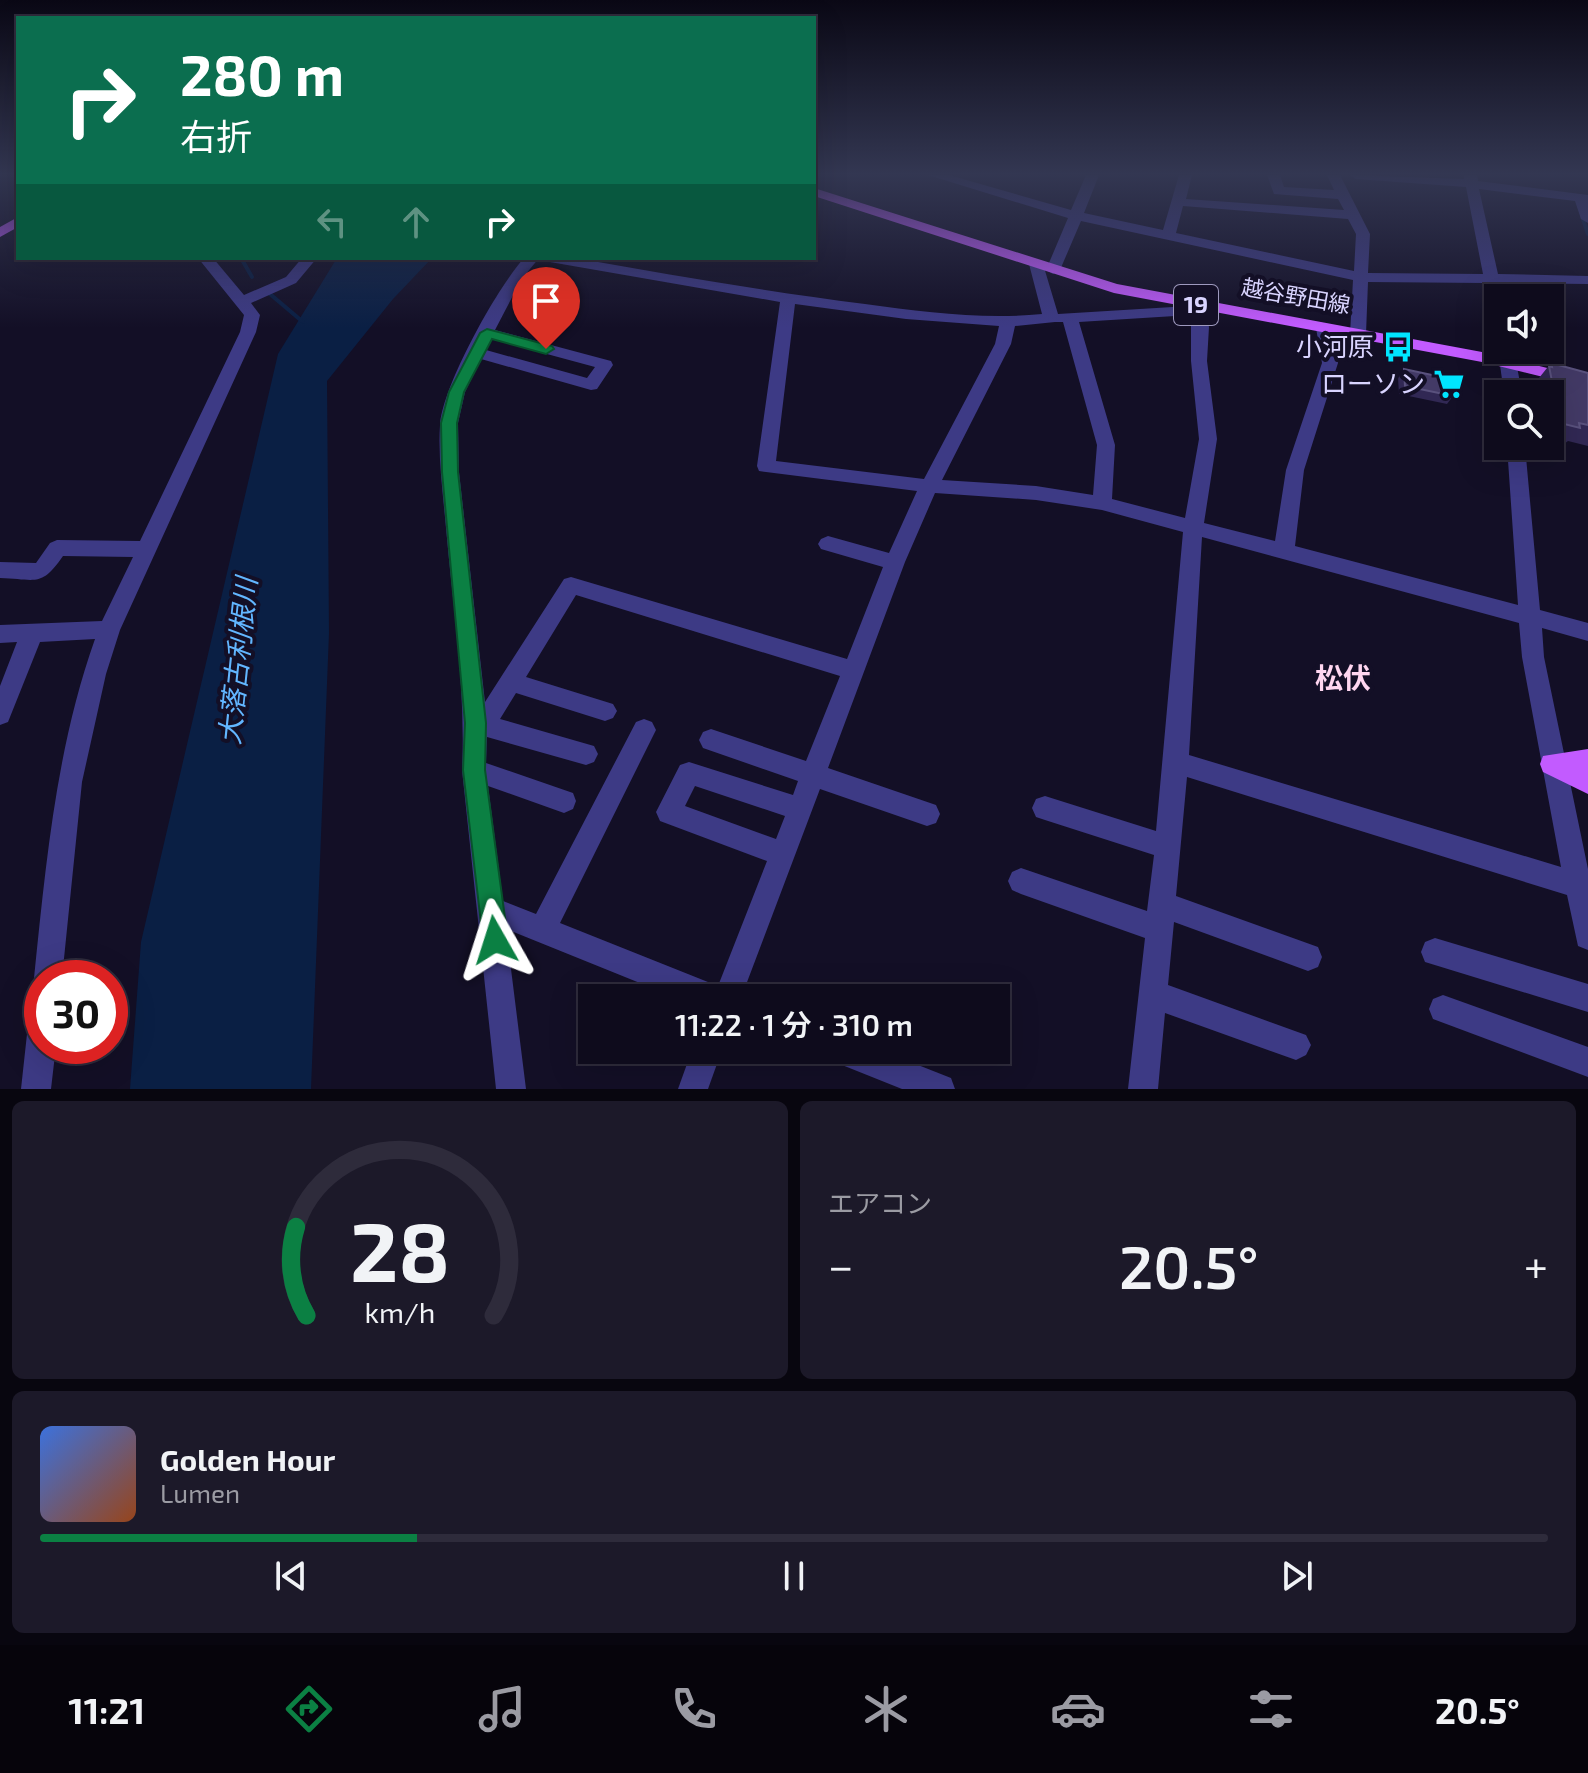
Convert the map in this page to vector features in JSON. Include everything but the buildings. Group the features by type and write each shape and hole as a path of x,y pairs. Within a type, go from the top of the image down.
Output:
{"main road":[{"name":"越谷野田線","path":"918,226 1053,270 1198,308 1484,353"},
{"name":"越谷野田線","path":"1531,364 1588,383"},
{"path":"1552,764 1588,760"},
{"path":"1552,764 1588,782"}],"street":[{"path":"1053,270 1070,226"},
{"path":"1125,226 1361,277 1492,276 1588,280"},
{"path":"1168,235 1171,226"},
{"path":"1358,334 1363,234 1359,226"},
{"path":"1481,226 1493,284"},
{"path":"50,960 68,793 82,718 109,630 248,332 252,315 207,260"},
{"path":"243,301 291,280 308,260"},
{"path":"511,1089 474,770 476,723 450,472 449,423 456,392 514,278 530,260"},
{"path":"562,260 788,299 1008,322 1198,308 1201,327 1199,361 1208,439 1193,528 1176,762 1143,1089"},
{"path":"1036,264 1051,318"},
{"path":"788,299 766,466 929,486 1036,493 1102,503 1588,632"},
{"path":"1070,317 1086,383 1106,445 1102,503"},
{"path":"732,984 895,562 929,486 1003,344 1008,322"},
{"path":"1284,551 1295,470 1330,363 1324,328"},
{"path":"478,353 591,385 605,365 487,333"},
{"path":"1517,460 1528,617 1552,764 1588,936"},
{"path":"828,544 895,562"},
{"path":"0,570 41,571 57,548 146,549"},
{"path":"476,723 489,717 571,585 853,670"},
{"path":"0,634 109,630"},
{"path":"0,715 32,633"},
{"path":"511,682 605,711"},
{"path":"476,723 586,754"},
{"path":"542,930 644,730"},
{"path":"711,740 927,814"},
{"path":"1176,762 1576,885"},
{"path":"474,770 564,801"},
{"path":"782,854 669,812 689,773 800,809"},
{"path":"1045,808 1167,847"},
{"path":"1021,881 1308,957"},
{"path":"492,910 678,984"},
{"path":"1435,952 1588,998"},
{"path":"1153,994 1296,1045"},
{"path":"1443,1009 1588,1062"},
{"path":"36,1089 39,1064"},
{"path":"693,1089 702,1064"},
{"path":"878,1064 940,1089"}],"water":[{"name":"大落古利根川","path":"336,260 430,260 393,299 327,381 329,633 311,1089 130,1089 141,942 278,354"}],"waterway":[{"path":"1585,226 1588,234"},
{"path":"242,260 252,277"},
{"path":"270,294 303,322"}],"place":[{"name":"小河原","path":"1398,347"},
{"name":"ローソン","path":"1449,384"}],"district":[{"name":"松伏","path":"1343,678"}],"route":[{"path":"495,940 474,770 476,723 450,472 449,423 456,392 487,333 546,349"}]}
